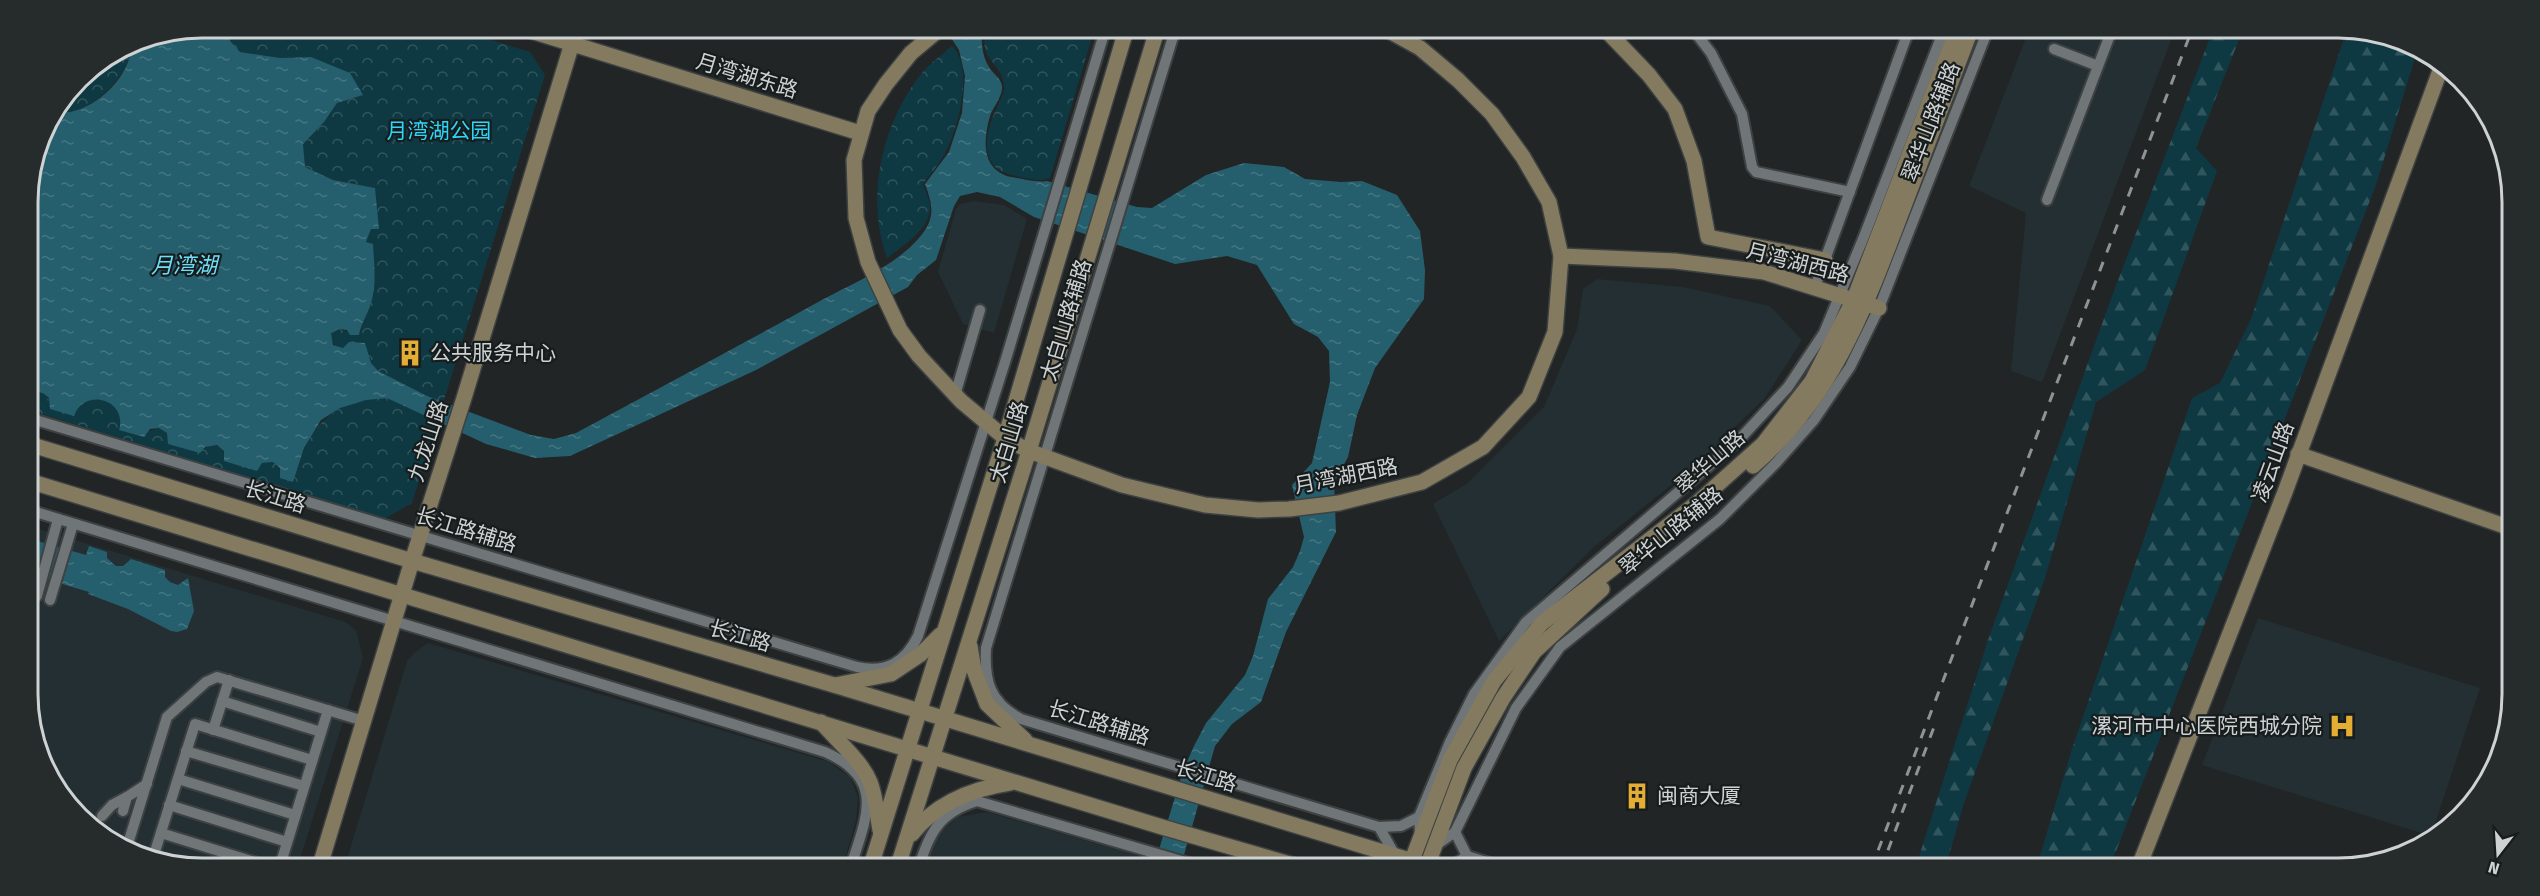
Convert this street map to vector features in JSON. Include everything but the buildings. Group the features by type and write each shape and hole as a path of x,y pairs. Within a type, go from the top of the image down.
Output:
{"main road":[{"name":"月湾湖东路","path":"555,38 860,133"},
{"name":"九龙山路","path":"322,858 574,38"},
{"path":"928,38 910,53 868,111 854,160 856,218 868,262 900,330 919,356 955,394 1005,438"},
{"name":"太白山路","path":"873,858 1005,438 1124,38"},
{"name":"太白山路","path":"901,858 1029,451 1155,38"},
{"name":"月湾湖西路","path":"1005,438 1029,451 1122,484 1205,505 1258,510 1339,503 1422,482 1483,447 1530,397 1555,332 1561,256 1549,202 1524,157 1492,114 1458,80 1420,48 1402,38"},
{"path":"1614,38 1649,75 1675,109 1694,161 1708,237 1825,260"},
{"name":"翠华山路","path":"1412,858 1450,760 1494,681 1542,623 1697,503 1763,444 1812,381 1860,301 1954,38"},
{"name":"翠华山路","path":"1432,858 1434,846 1464,768 1503,699 1534,652 1585,603 1704,509 1774,448 1827,382 1968,38"},
{"name":"凌云山路","path":"2142,858 2298,454 2439,72"},
{"name":"月湾湖西路","path":"1561,256 1618,257 1696,263 1764,272 1860,301"},
{"name":"长江路","path":"38,447 412,561 1030,744 1400,858"},
{"path":"2298,454 2502,525"},
{"path":"38,484 1268,858"},
{"path":"834,685 891,674 921,654 942,633"},
{"path":"969,641 974,670 987,704 1030,744"},
{"path":"821,722 862,768 869,780 880,834"},
{"path":"906,841 925,817 948,802 987,787 1017,782"}],"street":[{"path":"986,422 1103,38"},
{"name":"太白山路辅路","path":"993,694 985,671 986,648 1173,38"},
{"path":"1699,38 1711,53 1742,114 1752,167 1756,171 1850,192"},
{"path":"1815,287 1906,38"},
{"name":"翠华山路辅路","path":"1455,832 1516,708 1560,646 1720,519 1776,464 1814,420 1850,367 1860,301 1942,38"},
{"name":"翠华山路辅路","path":"1420,838 1419,817 1450,742 1474,694 1526,622 1738,441 1788,387 1824,333 1860,301 1984,38"},
{"path":"2047,200 2109,38"},
{"path":"2054,49 2098,66"},
{"path":"955,394 980,310"},
{"name":"长江路辅路","path":"38,421 420,537 857,667 874,670 893,664 910,652 918,636 986,422"},
{"path":"38,513 825,752 843,760 861,776 868,798 866,817 853,858"},
{"path":"38,589 58,519"},
{"path":"50,600 73,524"},
{"path":"129,842 167,717 206,682 217,677 364,721"},
{"path":"213,730 229,680"},
{"name":"长江路辅路","path":"993,694 1008,712 1021,719 1379,827"},
{"path":"222,701 321,732"},
{"path":"282,858 328,710"},
{"path":"156,852 195,724 312,760"},
{"path":"186,751 304,786"},
{"path":"178,779 295,815"},
{"path":"102,816 112,805 147,784"},
{"path":"123,811 127,797"},
{"path":"922,858 929,836 943,819 957,807 977,801 1175,858"},
{"path":"170,805 287,842"},
{"path":"1395,855 1379,827 1401,826 1419,817"},
{"path":"1434,846 1455,832 1467,856 1473,858"},
{"path":"161,833 242,858"}],"shaded area":[{"path":"2026,38 2172,38 2042,382 2011,371 2026,213 1969,186"},
{"path":"975,201 1004,205 1027,219 994,333 963,324 938,272 956,209 960,204"},
{"path":"1597,279 1683,287 1770,306 1802,340 1765,398 1696,465 1594,547 1499,641 1433,504 1468,483 1544,407 1577,329 1583,289"},
{"path":"38,529 345,622 356,630 363,658 300,858 180,857 149,850 110,831 78,803 54,767 46,747 38,705"},
{"name":"漯河市中心医院西城分院","path":"2258,618 2480,688 2434,828 2425,834 2202,765"},
{"path":"428,643 829,762 850,777 858,797 856,821 845,858 347,858 407,661"},
{"path":"987,812 1146,858 928,858 935,837 958,817"}],"green space":[{"name":"月湾湖公园","path":"221,38 485,38 530,52 545,75 412,503 384,519 38,413 38,393 46,394 51,404 73,416 88,401 105,400 118,410 119,429 146,432 159,428 167,433 169,444 202,450 213,445 222,449 225,457 257,471 262,463 273,462 278,464 281,473 293,482 314,431 340,408 348,345 343,348 336,347 330,337 331,333 339,329 359,335 375,276 373,245 366,242 371,229 378,229 375,188 333,180 305,167 303,144 324,122 337,103 362,95 311,57 280,58 240,52"},
{"path":"985,38 1092,38 1050,178 1029,179 1002,172 996,168 989,157 987,143 989,130 1004,88 999,71 986,53"},
{"path":"2210,38 2240,38 2196,148 2217,171 2145,370 2096,402 2045,578 1964,803 1948,858 1919,858 1988,640 2111,299"},
{"path":"2344,38 2381,43 2415,56 2376,185 2113,858 2039,858 2072,749 2192,398 2220,383 2251,319"},
{"path":"952,46 959,56 962,68 960,111 947,149 923,184 930,204 929,215 914,237 887,258 878,211 878,186 887,138 907,94 921,74"},
{"path":"130,54 124,69 104,94 91,104 61,117 71,102 93,78"}],"water":[{"name":"月湾湖","path":"191,38 230,38 230,41 240,52 280,58 311,57 350,73 363,95 337,103 324,122 303,144 305,167 333,180 375,188 379,229 371,229 366,242 373,244 375,281 373,296 359,335 350,335 347,330 339,329 331,333 333,345 343,348 349,342 365,343 371,363 378,371 427,396 531,435 554,439 576,433 872,274 898,258 919,238 928,224 931,212 925,184 949,152 962,113 965,76 959,50 951,38 982,38 982,48 989,67 1002,86 988,125 987,153 994,168 1011,177 1047,181 1137,207 1152,208 1206,175 1244,163 1284,167 1305,179 1362,181 1397,195 1420,231 1425,270 1424,299 1375,368 1357,415 1348,457 1334,482 1336,532 1286,632 1261,702 1232,724 1215,746 1183,858 1156,858 1183,771 1193,748 1206,723 1245,675 1253,656 1268,599 1293,567 1300,551 1304,537 1292,485 1312,463 1330,382 1329,351 1318,337 1294,324 1257,265 1227,256 1175,264 1034,217 1000,197 977,192 960,196 954,206 936,260 917,275 908,287 756,370 570,456 535,458 486,444 387,398 366,400 340,408 321,420 304,448 293,482 280,478 280,468 273,462 262,463 257,471 224,461 224,451 217,445 205,447 200,453 168,444 167,433 159,428 150,429 144,437 119,430 120,419 117,411 104,400 87,402 79,407 74,416 50,409 49,398 38,392 38,191 43,159 54,129 62,115 83,108 101,97 117,81 128,63 130,54 149,46"},
{"path":"38,541 86,555 89,546 107,552 107,558 116,566 123,566 131,559 165,570 165,577 178,585 188,578 194,611 187,629 171,631 128,609 88,594 89,592 38,577"}],"railway":[{"path":"1875,858 2189,38"},
{"path":"1885,858 1934,727"}],"place":[{"name":"公共服务中心","path":"410,353"},
{"name":"漯河市中心医院西城分院","path":"2342,726"},
{"name":"闽商大厦","path":"1637,796"}]}
